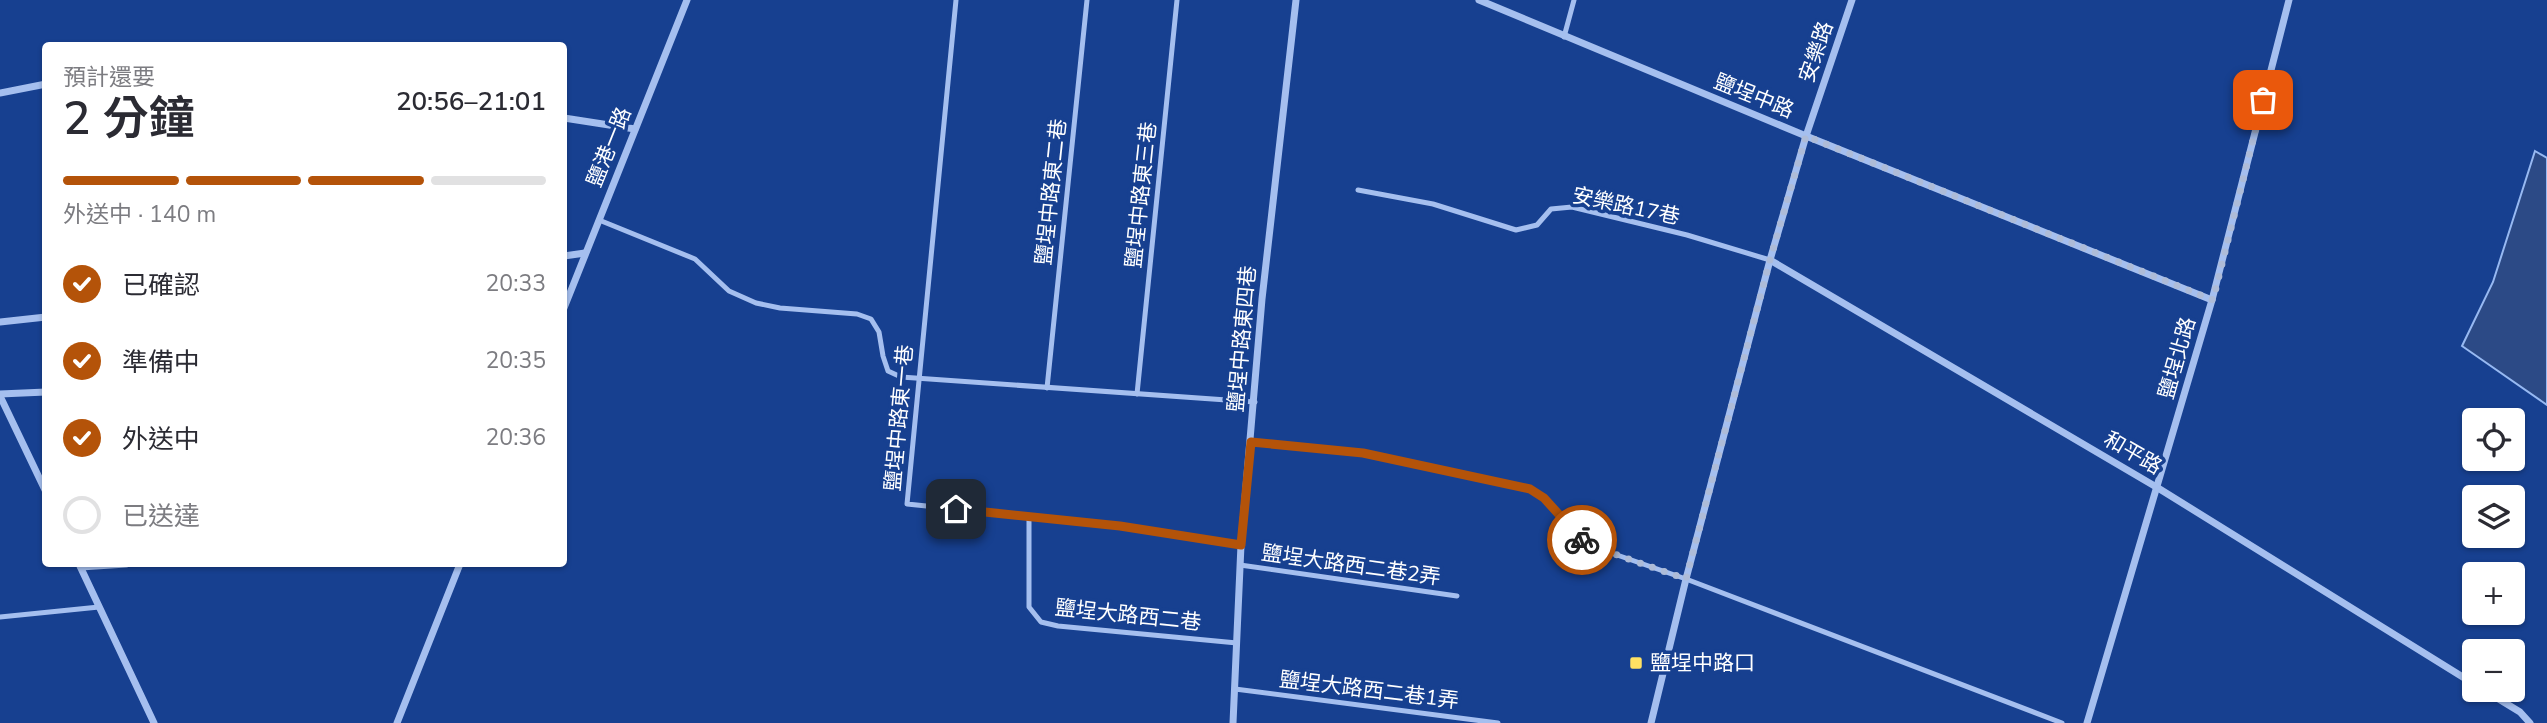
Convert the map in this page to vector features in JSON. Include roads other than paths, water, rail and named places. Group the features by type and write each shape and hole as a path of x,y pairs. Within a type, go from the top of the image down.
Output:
{"street":[{"name":"鹽港一路","path":"567,299 687,0"},
{"name":"鹽埕中路東四巷","path":"1233,723 1241,545 1262,299 1296,0"},
{"name":"鹽埕中路","path":"1479,0 1806,136 2213,300"},
{"name":"安樂路","path":"1651,723 1770,260 1806,136 1852,0"},
{"name":"鹽埕北路","path":"2087,723 2213,300 2289,0"},
{"path":"0,93 42,85"},
{"path":"567,118 635,129"},
{"path":"567,256 585,253"},
{"name":"和平路","path":"1770,260 2158,488 2462,677"},
{"path":"0,322 42,317"},
{"path":"42,392 0,395 42,484"},
{"path":"81,567 155,723"},
{"path":"397,723 459,567"},
{"path":"2504,702 2520,712 2530,723"}],"lane":[{"name":"鹽埕中路東一巷","path":"956,0 906,504 1120,526 1241,545"},
{"name":"鹽埕中路東二巷","path":"1047,388 1087,0"},
{"name":"鹽埕中路東三巷","path":"1137,394 1177,0"},
{"path":"1564,37 1574,0"},
{"name":"安樂路17巷","path":"1358,190 1433,204 1516,230 1537,225 1551,209 1572,207 1770,260"},
{"path":"598,220 695,259 729,291 756,303 780,308 857,314 871,319 880,332 888,371 901,377 1255,402"},
{"path":"1251,442 1363,453 1530,489 1544,498 1582,540 1597,548 1686,579 2062,723"},
{"name":"鹽埕大路西二巷","path":"1029,516 1029,607 1041,622 1058,626 1237,643"},
{"name":"鹽埕大路西二巷2弄","path":"1240,565 1457,596"},
{"path":"0,617 99,607"},
{"name":"鹽埕大路西二巷1弄","path":"1235,689 1498,723"}],"water":[{"path":"2535,151 2547,158 2547,405 2462,346 2493,282"}],"place":[{"name":"鹽埕中路口","path":"1636,663"}]}
